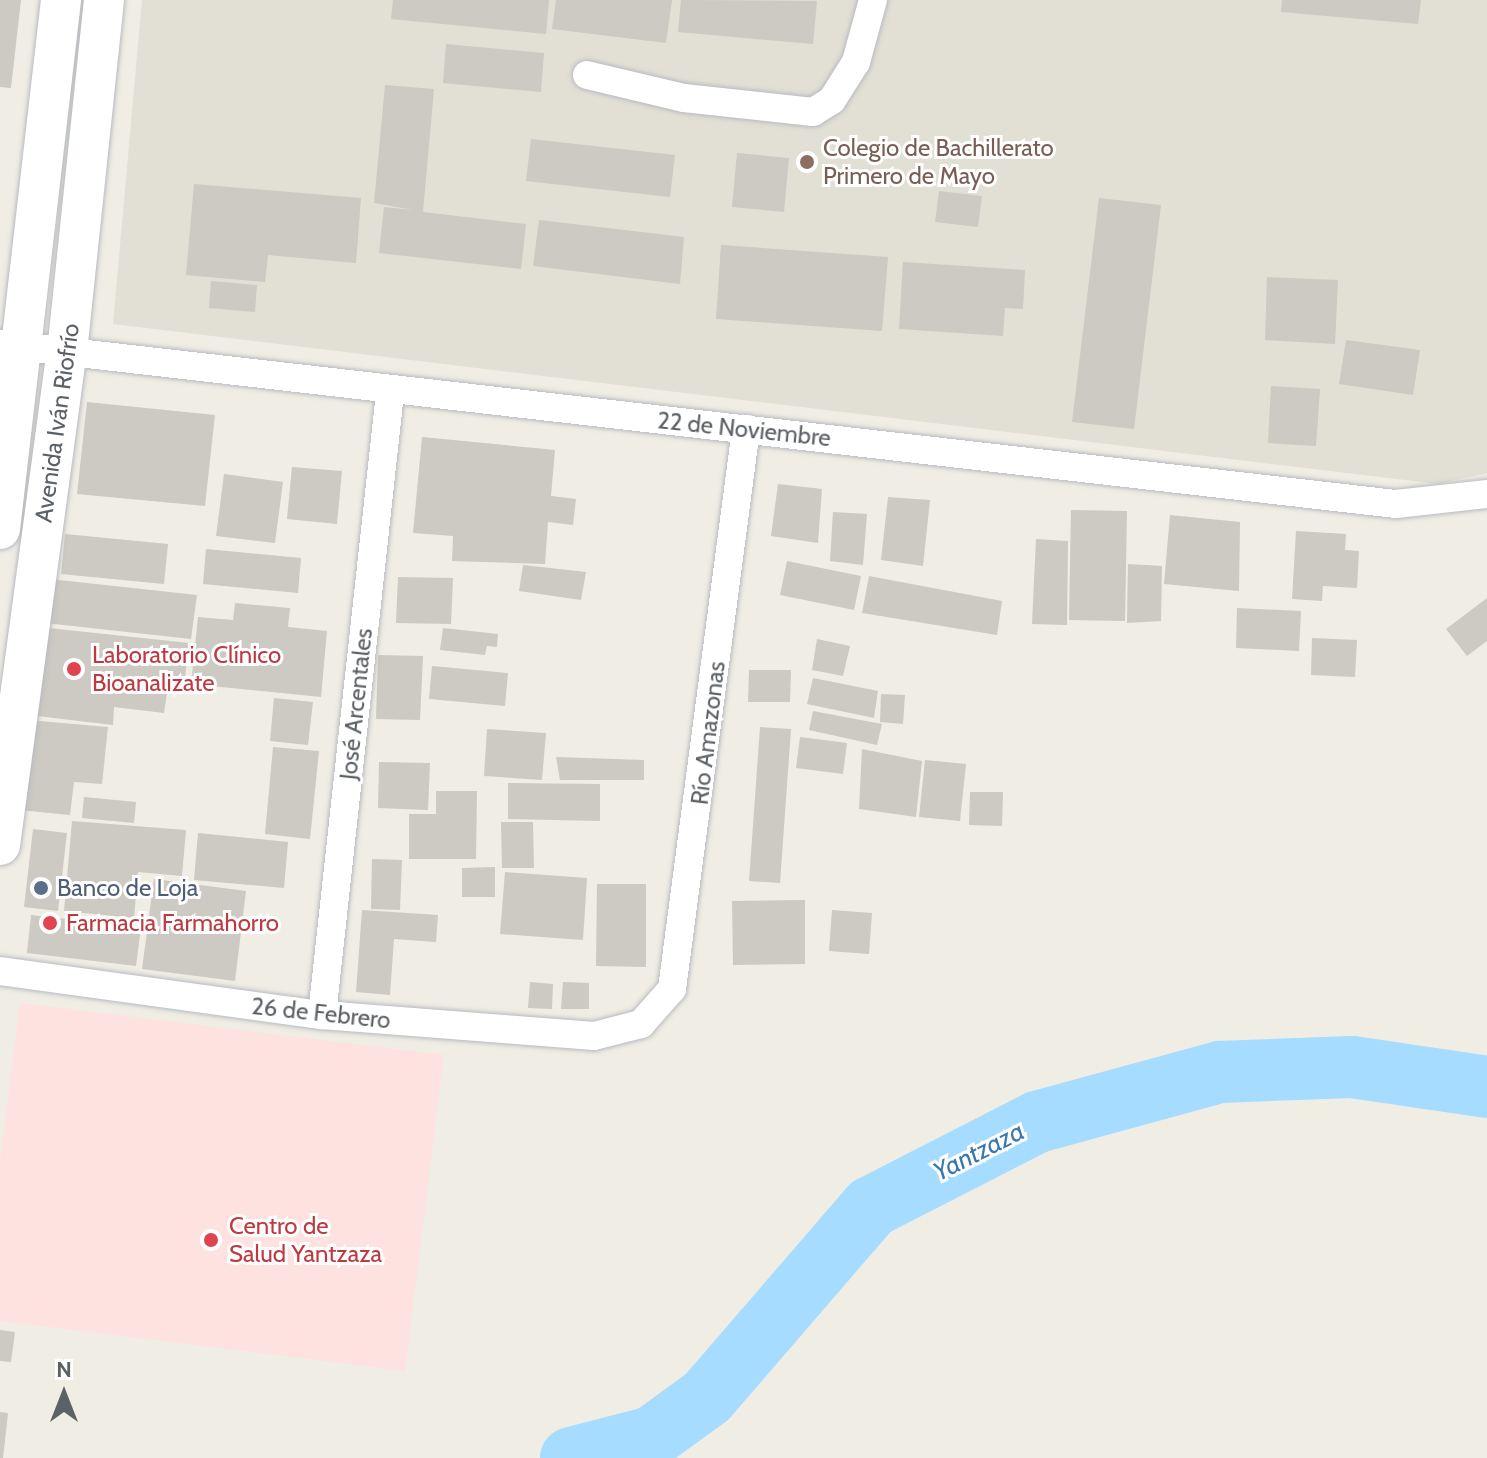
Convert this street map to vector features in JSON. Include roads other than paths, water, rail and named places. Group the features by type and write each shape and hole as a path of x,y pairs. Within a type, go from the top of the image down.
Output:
{"main road":[{"name":"Avenida Iván Riofrío","path":"0,529 11,345 61,0"},
{"name":"Avenida Iván Riofrío","path":"0,845 67,352 104,0"}],"street":[{"path":"587,75 684,98 813,112 832,100 856,62 873,0"},
{"name":"22 de Noviembre","path":"11,345 390,393 746,429 1396,504 1487,494"},
{"name":"José Arcentales","path":"322,1015 390,393"},
{"name":"Río Amazonas","path":"641,1024 672,989 746,429"},
{"name":"26 de Febrero","path":"0,971 322,1015 594,1036 641,1024"}],"waterway":[{"name":"Yantzaza","path":"571,1458 652,1437 707,1397 871,1207 1037,1122 1220,1072 1352,1067 1487,1087"}],"place":[{"name":"Colegio de Bachillerato Primero de Mayo","path":"807,162"},
{"name":"Laboratorio Clínico Bioanalizate","path":"74,669"},
{"name":"Banco de Loja","path":"41,888"},
{"name":"Farmacia Farmahorro","path":"50,923"},
{"name":"Centro de Salud Yantzaza","path":"211,1240"}]}
